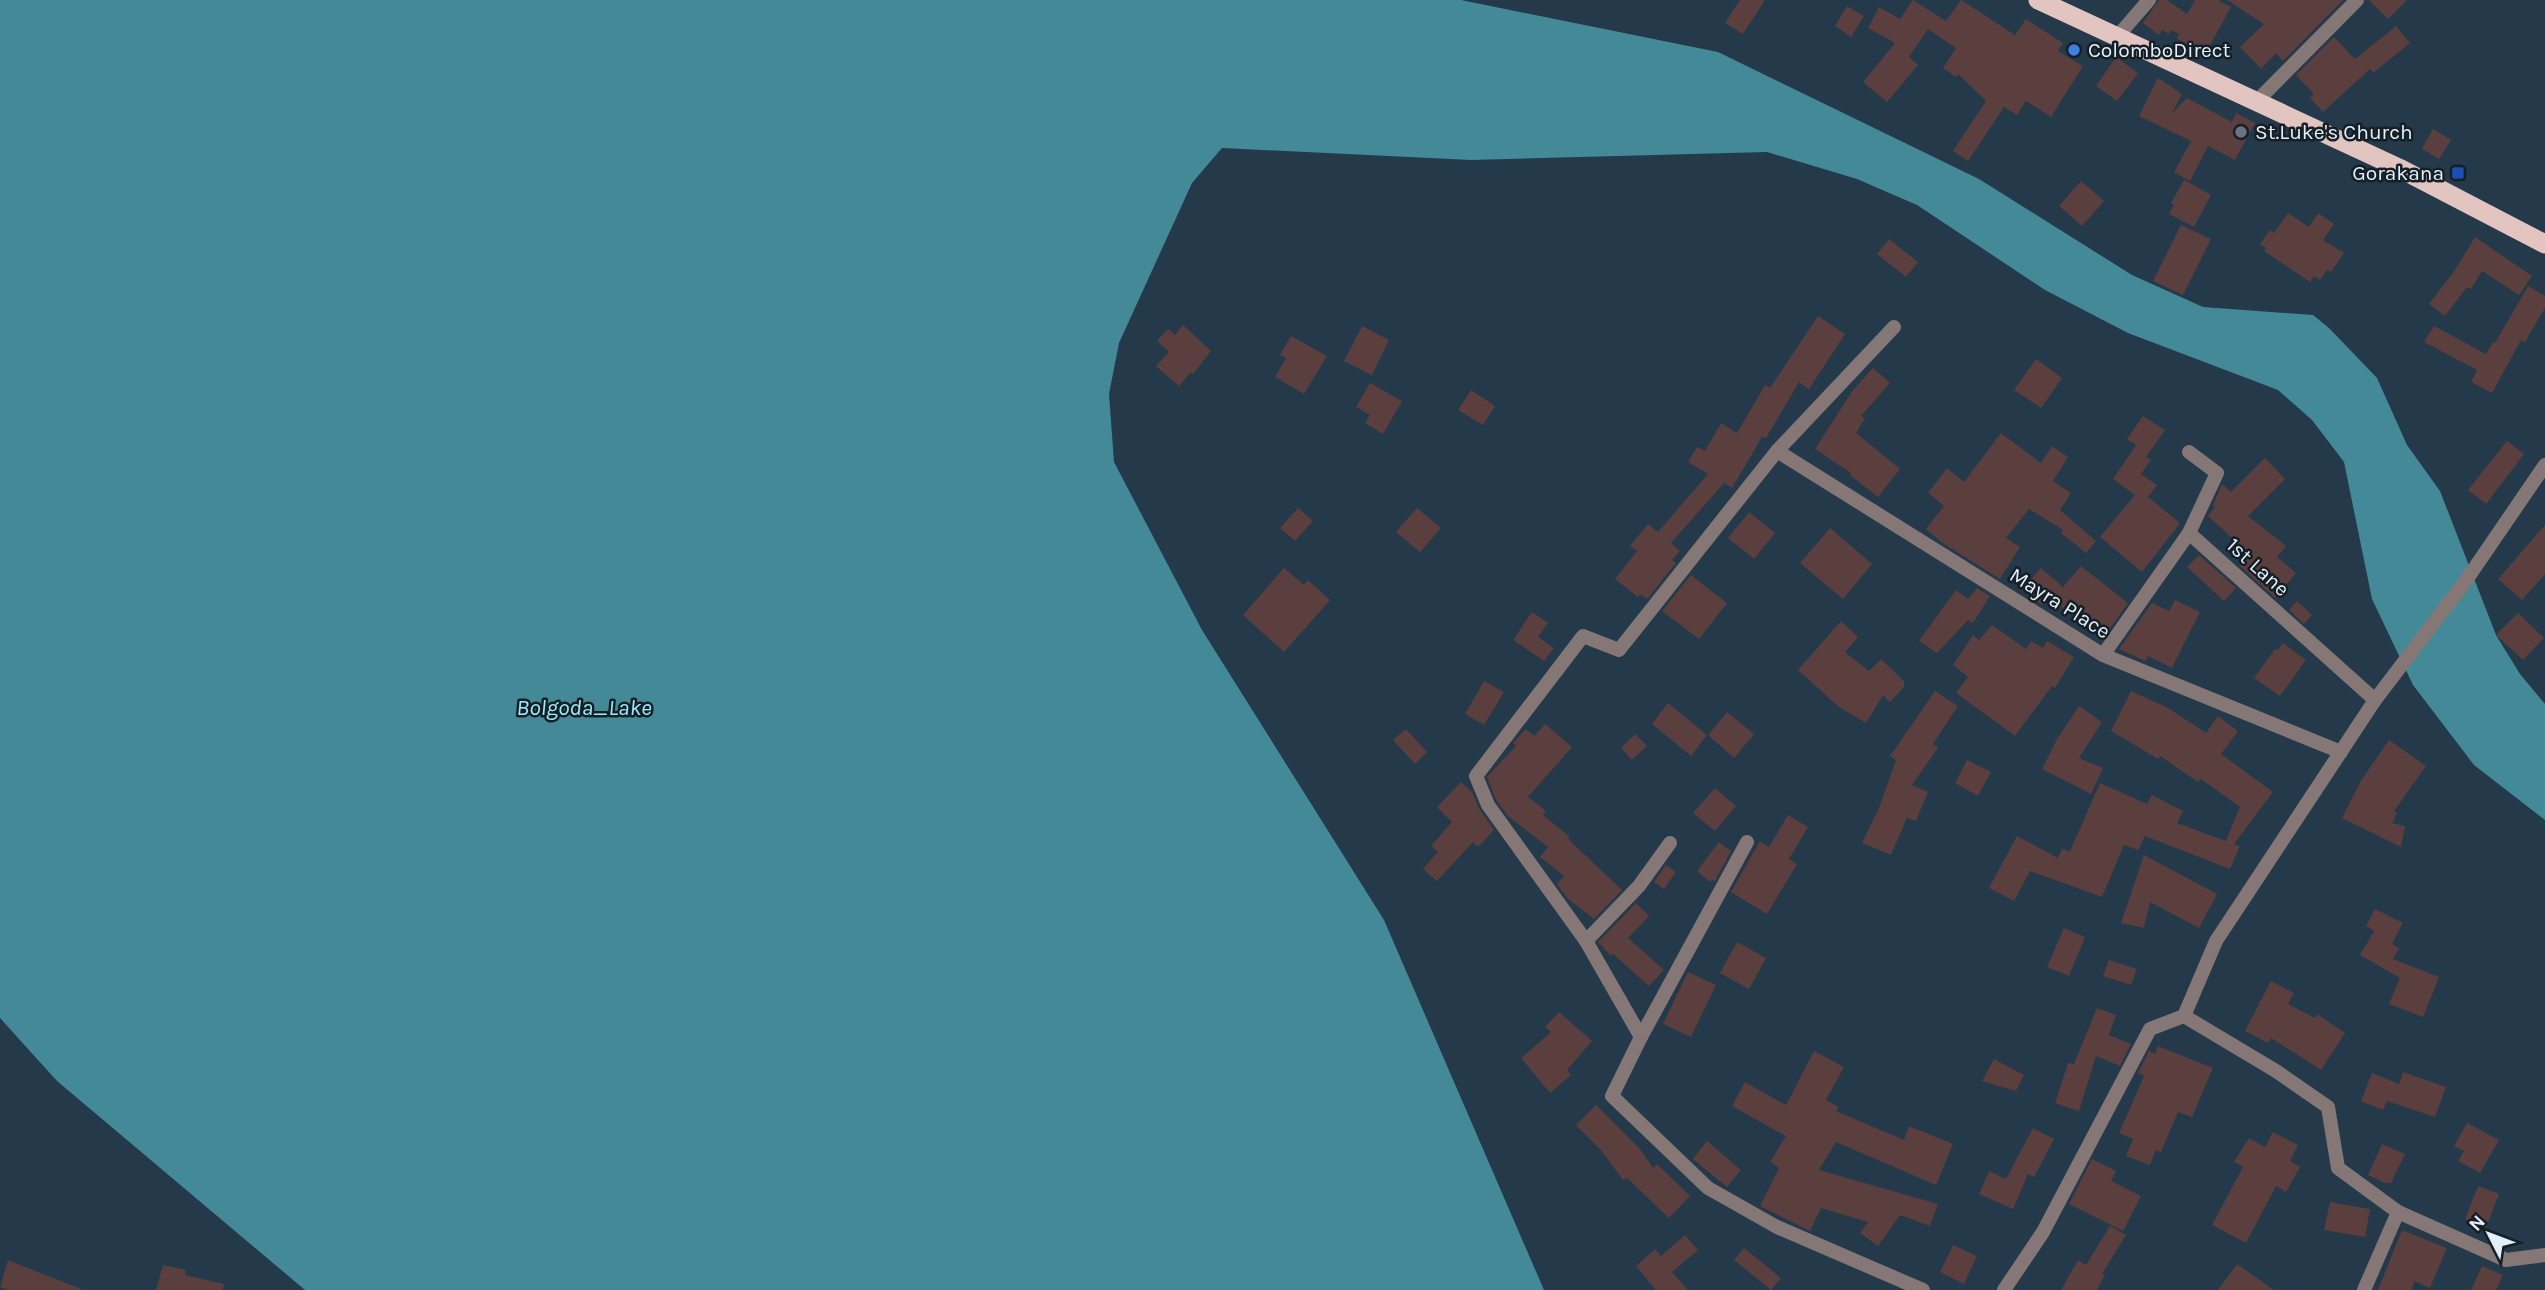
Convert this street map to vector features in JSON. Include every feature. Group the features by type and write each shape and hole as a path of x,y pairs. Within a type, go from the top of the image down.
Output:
{"highway":[{"path":"2038,0 2399,168 2545,244"}],"street":[{"path":"2116,37 2149,0"},
{"path":"2257,101 2357,0"},
{"path":"1641,1037 1586,941 1488,804 1476,776 1583,636 1619,650 1777,451 1894,327"},
{"name":"Mayra Place","path":"1777,451 2103,655 2341,752"},
{"path":"2103,655 2189,533 2217,473 2189,452"},
{"path":"2004,1290 2043,1231 2150,1029 2185,1016 2216,941 2378,697 2467,579 2545,465"},
{"name":"1st Lane","path":"2189,533 2378,697"},
{"path":"1747,842 1612,1096 1708,1188 1777,1227 1923,1290"},
{"path":"1586,941 1639,886 1670,843"},
{"path":"2185,1016 2276,1071 2328,1107 2338,1168 2398,1212 2506,1260 2545,1255"},
{"path":"2364,1290 2398,1212"}],"water":[{"name":"Bolgoda_Lake","path":"0,0 1461,0 1718,52 1979,179 2132,275 2203,307 2313,315 2329,328 2377,378 2407,445 2440,491 2496,635 2520,674 2545,704 2545,820 2474,765 2413,685 2372,599 2344,462 2312,420 2278,390 2128,333 2045,290 1917,205 1857,179 1767,152 1471,160 1222,148 1192,183 1119,343 1109,394 1114,462 1202,630 1384,920 1544,1290 305,1290 57,1081 0,1018"}],"building":[{"path":"1740,0 1765,0 1743,34 1725,23"},
{"path":"1913,0 1946,21 1961,0 2015,35 2026,19 2063,43 2058,51 2083,66 2051,117 2026,101 2017,115 2004,107 1968,161 1953,151 1986,101 1958,74 1956,77 1943,68 1956,48 1928,29 1909,57 1918,65 1887,102 1863,82 1895,43 1868,28 1879,7 1900,19"},
{"path":"2159,0 2167,0 2187,14 2195,0 2218,0 2231,7 2205,54 2177,39 2179,34 2172,30 2169,34 2162,30 2159,35 2143,23"},
{"path":"2227,0 2343,0 2283,61 2276,53 2261,69 2240,47 2264,24"},
{"path":"2369,0 2407,0 2388,19"},
{"path":"1847,6 1864,16 1851,37 1835,26"},
{"path":"2396,26 2410,43 2373,73 2370,69 2323,112 2310,98 2314,94 2296,75 2334,37 2355,59"},
{"path":"2116,57 2138,73 2117,101 2096,86"},
{"path":"2158,78 2182,94 2172,113 2187,98 2232,122 2236,113 2255,123 2235,160 2208,146 2190,181 2174,172 2191,141 2139,116"},
{"path":"2433,129 2451,140 2439,159 2422,149"},
{"path":"2184,180 2211,195 2194,227 2169,214 2174,205 2171,203"},
{"path":"2081,181 2104,201 2082,226 2059,206"},
{"path":"2288,213 2309,227 2318,213 2334,224 2323,240 2344,253 2331,272 2327,270 2320,280 2314,276 2310,282 2264,251 2266,248 2260,244 2270,230 2274,233"},
{"path":"2181,225 2211,239 2183,295 2153,281"},
{"path":"2475,237 2532,276 2519,295 2482,271 2471,289 2467,287 2445,316 2429,304 2455,270"},
{"path":"1889,239 1918,262 1906,277 1877,254"},
{"path":"2528,286 2545,296 2545,308 2525,342 2521,340 2492,393 2471,382 2477,370 2424,342 2434,326 2486,354"},
{"path":"1818,316 1845,334 1809,389 1799,382 1732,488 1724,483 1671,543 1680,551 1672,560 1676,563 1647,599 1640,594 1638,597 1615,579 1637,551 1630,546 1648,524 1658,532 1708,474 1688,462 1697,447 1705,451 1721,423 1737,433 1765,385 1770,388"},
{"path":"1183,325 1211,351 1193,374 1191,372 1179,386 1156,366 1169,352 1157,341 1168,329 1175,335"},
{"path":"1362,326 1389,340 1372,375 1344,361"},
{"path":"1291,336 1327,356 1304,394 1275,377 1286,358 1280,355"},
{"path":"2036,359 2062,378 2041,408 2014,390"},
{"path":"1873,368 1890,383 1861,416 1865,418 1856,433 1900,469 1878,497 1850,475 1851,473 1815,449 1853,390"},
{"path":"1370,383 1402,401 1383,434 1365,423 1370,415 1356,407"},
{"path":"1471,390 1495,406 1483,425 1458,410"},
{"path":"2143,416 2165,430 2146,457 2151,460 2141,474 2157,485 2148,497 2180,523 2142,572 2100,537 2135,495 2113,479 2136,445 2127,439"},
{"path":"2001,433 2041,463 2052,446 2068,457 2053,481 2071,493 2060,510 2096,541 2086,553 2061,533 2063,530 2029,509 2006,538 2020,547 2000,579 1941,542 1926,529 1944,506 1928,493 1947,468 1964,482"},
{"path":"2507,441 2524,454 2486,504 2468,490"},
{"path":"2265,458 2285,479 2248,516 2286,546 2277,557 2296,573 2275,598 2240,566 2250,554 2208,516 2215,507 2213,505 2222,484 2231,492"},
{"path":"1298,508 1313,521 1295,541 1280,528"},
{"path":"1417,508 1441,528 1420,552 1396,532"},
{"path":"1749,512 1775,533 1754,559 1728,538"},
{"path":"2545,525 2545,574 2522,600 2498,579"},
{"path":"1830,528 1872,564 1843,599 1800,563"},
{"path":"2199,555 2236,588 2224,601 2187,567"},
{"path":"2081,566 2128,603 2108,631 2094,619 2087,627 2049,597 2042,605 2022,589 2041,568 2063,587"},
{"path":"1284,568 1304,585 1308,580 1330,600 1284,652 1243,615"},
{"path":"1691,575 1727,603 1699,639 1662,611"},
{"path":"1977,588 1990,596 1973,623 1968,620 1937,653 1919,641 1956,590 1968,599"},
{"path":"2175,600 2200,612 2172,668 2148,656 2145,661 2119,649 2152,603 2169,611"},
{"path":"2297,601 2312,615 2304,624 2289,610"},
{"path":"1532,612 1548,623 1538,637 1554,648 1544,661 1513,640"},
{"path":"2518,613 2544,638 2523,660 2496,635"},
{"path":"1841,621 1858,637 1845,652 1869,671 1881,659 1904,681 1904,687 1890,702 1883,695 1866,723 1839,707 1798,670"},
{"path":"1992,625 2026,649 2031,641 2043,648 2047,641 2074,657 2055,688 2052,686 2015,736 1956,693 1968,677 1953,665 1973,635 1979,640"},
{"path":"2283,643 2306,660 2280,696 2254,678 2275,649 2278,650"},
{"path":"1484,681 1504,692 1484,725 1465,714"},
{"path":"1935,691 1958,706 1933,744 1938,748 1912,785 1928,792 1916,821 1907,818 1891,855 1862,843 1879,808 1896,760 1890,756"},
{"path":"2131,691 2168,708 2206,733 2218,716 2238,731 2221,754 2273,792 2234,844 2240,846 2230,869 2145,836 2138,850 2124,845 2102,897 2030,871 2014,901 1989,888 2017,836 2058,858 2062,849 2070,851 2100,783 2147,804 2152,795 2183,811 2177,823 2226,841 2240,807 2201,779 2198,782 2160,756 2158,759 2111,731"},
{"path":"1668,703 1707,735 1691,756 1652,724"},
{"path":"2079,706 2102,722 2079,758 2103,768 2091,794 2042,769 2057,739"},
{"path":"1727,712 1754,734 1734,758 1708,735"},
{"path":"1545,724 1572,747 1528,797 1546,811 1543,815 1570,837 1568,839 1622,890 1594,919 1567,898 1557,884 1564,876 1540,857 1548,847 1508,816 1496,800 1487,777 1516,746 1513,743 1526,729 1534,736"},
{"path":"1406,729 1427,752 1415,764 1393,740"},
{"path":"1635,734 1647,746 1632,760 1621,748"},
{"path":"2389,740 2426,766 2394,811 2397,813 2392,823 2405,826 2401,847 2342,818 2362,779"},
{"path":"1967,760 1991,772 1978,796 1955,783"},
{"path":"1461,782 1472,792 1494,830 1478,847 1473,842 1437,881 1423,869 1438,852 1431,846 1452,822 1437,807"},
{"path":"1715,788 1736,806 1715,831 1693,813"},
{"path":"1788,815 1808,827 1789,859 1797,864 1767,914 1731,892 1760,841 1769,847"},
{"path":"1719,842 1731,851 1715,881 1710,882 1697,871"},
{"path":"2144,855 2217,894 2199,928 2150,902 2144,928 2121,923"},
{"path":"1666,865 1676,872 1664,889 1654,882"},
{"path":"1636,903 1649,916 1628,938 1664,970 1649,986 1613,954 1611,956 1598,942"},
{"path":"2375,909 2403,923 2392,944 2399,948 2393,959 2439,977 2423,1017 2389,1004 2400,978 2360,955 2374,931 2366,926"},
{"path":"2064,928 2085,937 2069,976 2047,967"},
{"path":"1737,942 1766,958 1749,989 1720,973"},
{"path":"2109,960 2137,969 2131,985 2103,976"},
{"path":"1688,972 1716,985 1691,1037 1663,1024"},
{"path":"2271,981 2294,993 2288,1004 2315,1018 2317,1014 2345,1033 2321,1070 2271,1038 2268,1043 2245,1031"},
{"path":"2097,1008 2116,1015 2109,1035 2131,1044 2120,1066 2096,1056 2079,1111 2055,1103 2068,1063 2074,1064"},
{"path":"1559,1012 1592,1041 1567,1070 1571,1075 1550,1093 1521,1058 1551,1032 1545,1027"},
{"path":"2158,1046 2213,1068 2192,1117 2178,1112 2161,1152 2156,1150 2150,1165 2126,1156 2133,1139 2119,1133 2144,1076 2138,1073 2149,1051 2155,1054"},
{"path":"1814,1051 1844,1067 1826,1100 1839,1107 1836,1111 1904,1140 1909,1126 1953,1144 1936,1185 1836,1142 1819,1170 1938,1204 1930,1226 1900,1215 1878,1246 1860,1233 1868,1222 1821,1208 1810,1231 1760,1206 1779,1168 1770,1162 1786,1136 1732,1106 1745,1082 1786,1105"},
{"path":"1994,1059 2024,1075 2016,1091 1982,1081"},
{"path":"2403,1072 2446,1087 2435,1117 2387,1101 2383,1110 2361,1101 2372,1073 2399,1084"},
{"path":"1596,1105 1640,1149 1653,1168 1657,1164 1690,1196 1669,1218 1627,1178 1623,1180 1601,1150 1576,1125"},
{"path":"2467,1123 2499,1140 2480,1173 2458,1161 2464,1151 2454,1146"},
{"path":"2033,1128 2054,1139 2034,1177 2028,1174 2013,1209 1979,1194 1989,1171 2006,1179"},
{"path":"2273,1132 2298,1145 2290,1161 2300,1167 2286,1192 2276,1186 2246,1243 2212,1225 2243,1167 2234,1162 2249,1138 2265,1147"},
{"path":"1707,1141 1741,1170 1727,1187 1693,1159"},
{"path":"2382,1144 2405,1154 2391,1183 2368,1175"},
{"path":"2092,1159 2116,1171 2111,1181 2141,1196 2123,1231 2069,1204"},
{"path":"2478,1186 2499,1194 2486,1228 2465,1219"},
{"path":"2330,1202 2370,1209 2365,1237 2324,1230"},
{"path":"2110,1226 2126,1235 2102,1274 2105,1275 2097,1290 2061,1290 2078,1260 2086,1265"},
{"path":"2402,1230 2447,1248 2430,1288 2414,1281 2412,1290 2378,1290"},
{"path":"1685,1235 1698,1250 1672,1272 1688,1290 1656,1290 1636,1266 1655,1249 1661,1256"},
{"path":"1953,1245 1977,1256 1964,1284 1940,1272"},
{"path":"1744,1248 1781,1278 1771,1290 1734,1260"},
{"path":"8,1260 81,1290 8,1290 0,1287"},
{"path":"2237,1264 2274,1290 2218,1290"},
{"path":"163,1265 186,1270 185,1275 224,1284 223,1290 156,1290"},
{"path":"2482,1266 2503,1275 2496,1290 2471,1290"}],"place":[{"name":"ColomboDirect","path":"2074,50"},
{"name":"St.Luke's Church","path":"2241,132"},
{"name":"Gorakana","path":"2458,173"}]}
